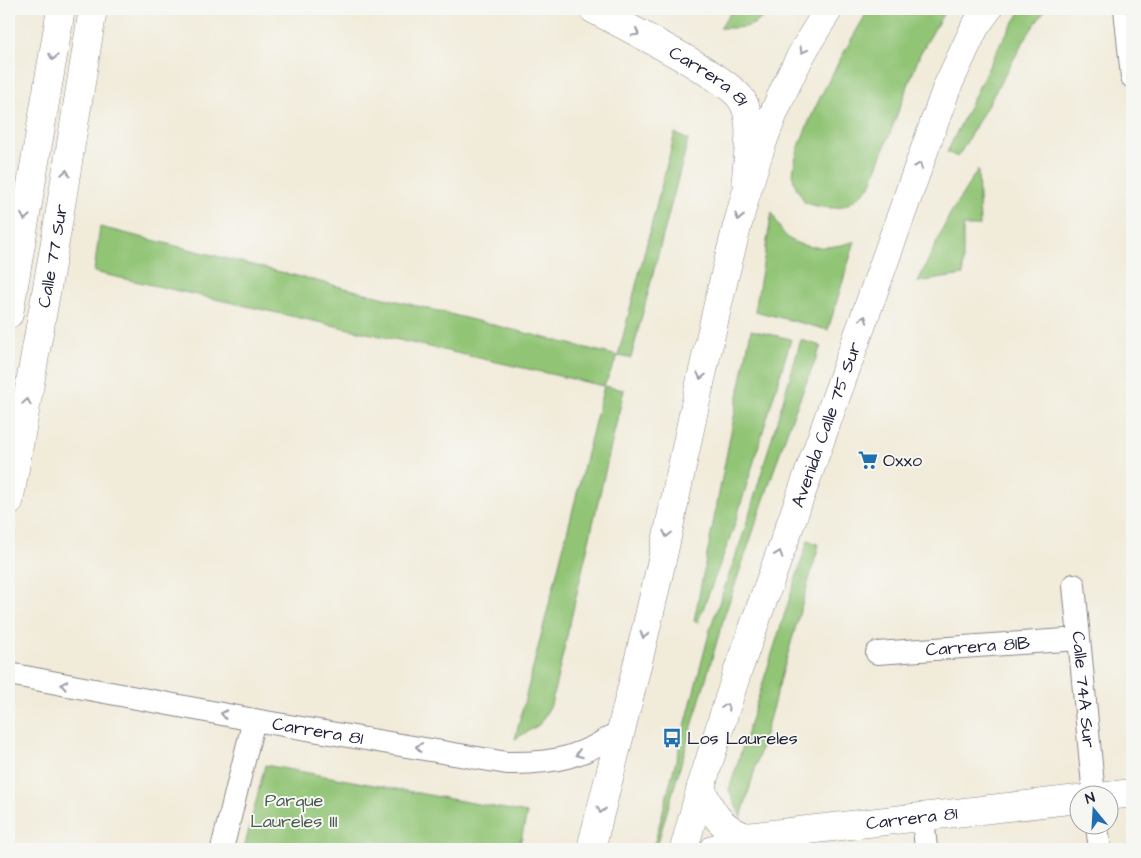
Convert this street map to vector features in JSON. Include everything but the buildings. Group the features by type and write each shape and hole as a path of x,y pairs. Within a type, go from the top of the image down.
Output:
{"main road":[{"name":"Calle 77 Sur","path":"9,314 61,9"},
{"name":"Calle 77 Sur","path":"9,502 55,242 93,9"},
{"name":"Carrera 81","path":"593,9 712,76 736,92 742,100 748,118 745,191"},
{"path":"591,849 656,588 698,390 745,191 767,126 785,84 805,44 829,9"},
{"name":"Avenida Calle 75 Sur","path":"684,849 701,787 798,500 948,87 975,27 988,9"},
{"path":"701,787 714,816 733,832 746,837"},
{"path":"1118,795 1132,793"},
{"name":"Carrera 81","path":"714,849 746,837 1068,800"}],"street":[{"path":"1125,9 1132,77"},
{"name":"Calle 74A Sur","path":"1074,585 1093,786"},
{"name":"Carrera 81B","path":"877,653 1079,639"},
{"name":"Carrera 81","path":"9,674 254,720 515,764 559,760 578,755 600,745 621,730"},
{"path":"222,849 254,720"},
{"path":"923,817 926,849"},
{"path":"1098,836 1100,849"}],"green space":[{"path":"733,9 770,9 765,16 754,24 736,28 720,28"},
{"path":"869,9 946,9 920,54 870,186 854,200 840,207 825,208 805,203 794,182 794,167 799,146 821,95"},
{"path":"1022,9 1046,9 1028,34 958,157 947,152 1000,44"},
{"path":"675,133 688,140 631,358 618,356"},
{"path":"978,169 980,226 963,226 963,275 918,282 949,216"},
{"path":"772,212 786,236 801,245 829,247 855,241 828,330 755,311"},
{"path":"100,227 618,356 604,386 94,272"},
{"path":"751,330 791,339 734,527 698,622 694,621"},
{"path":"801,340 821,346 789,426 725,614 656,849 653,849 711,626 743,535"},
{"path":"604,386 624,390 551,705 539,725 515,739"},
{"path":"808,540 819,545 741,818 729,790"},
{"name":"Parque Laureles III","path":"265,765 527,813 519,849 244,849"}],"place":[{"name":"Oxxo","path":"868,460"},
{"name":"Los Laureles","path":"672,738"}]}
